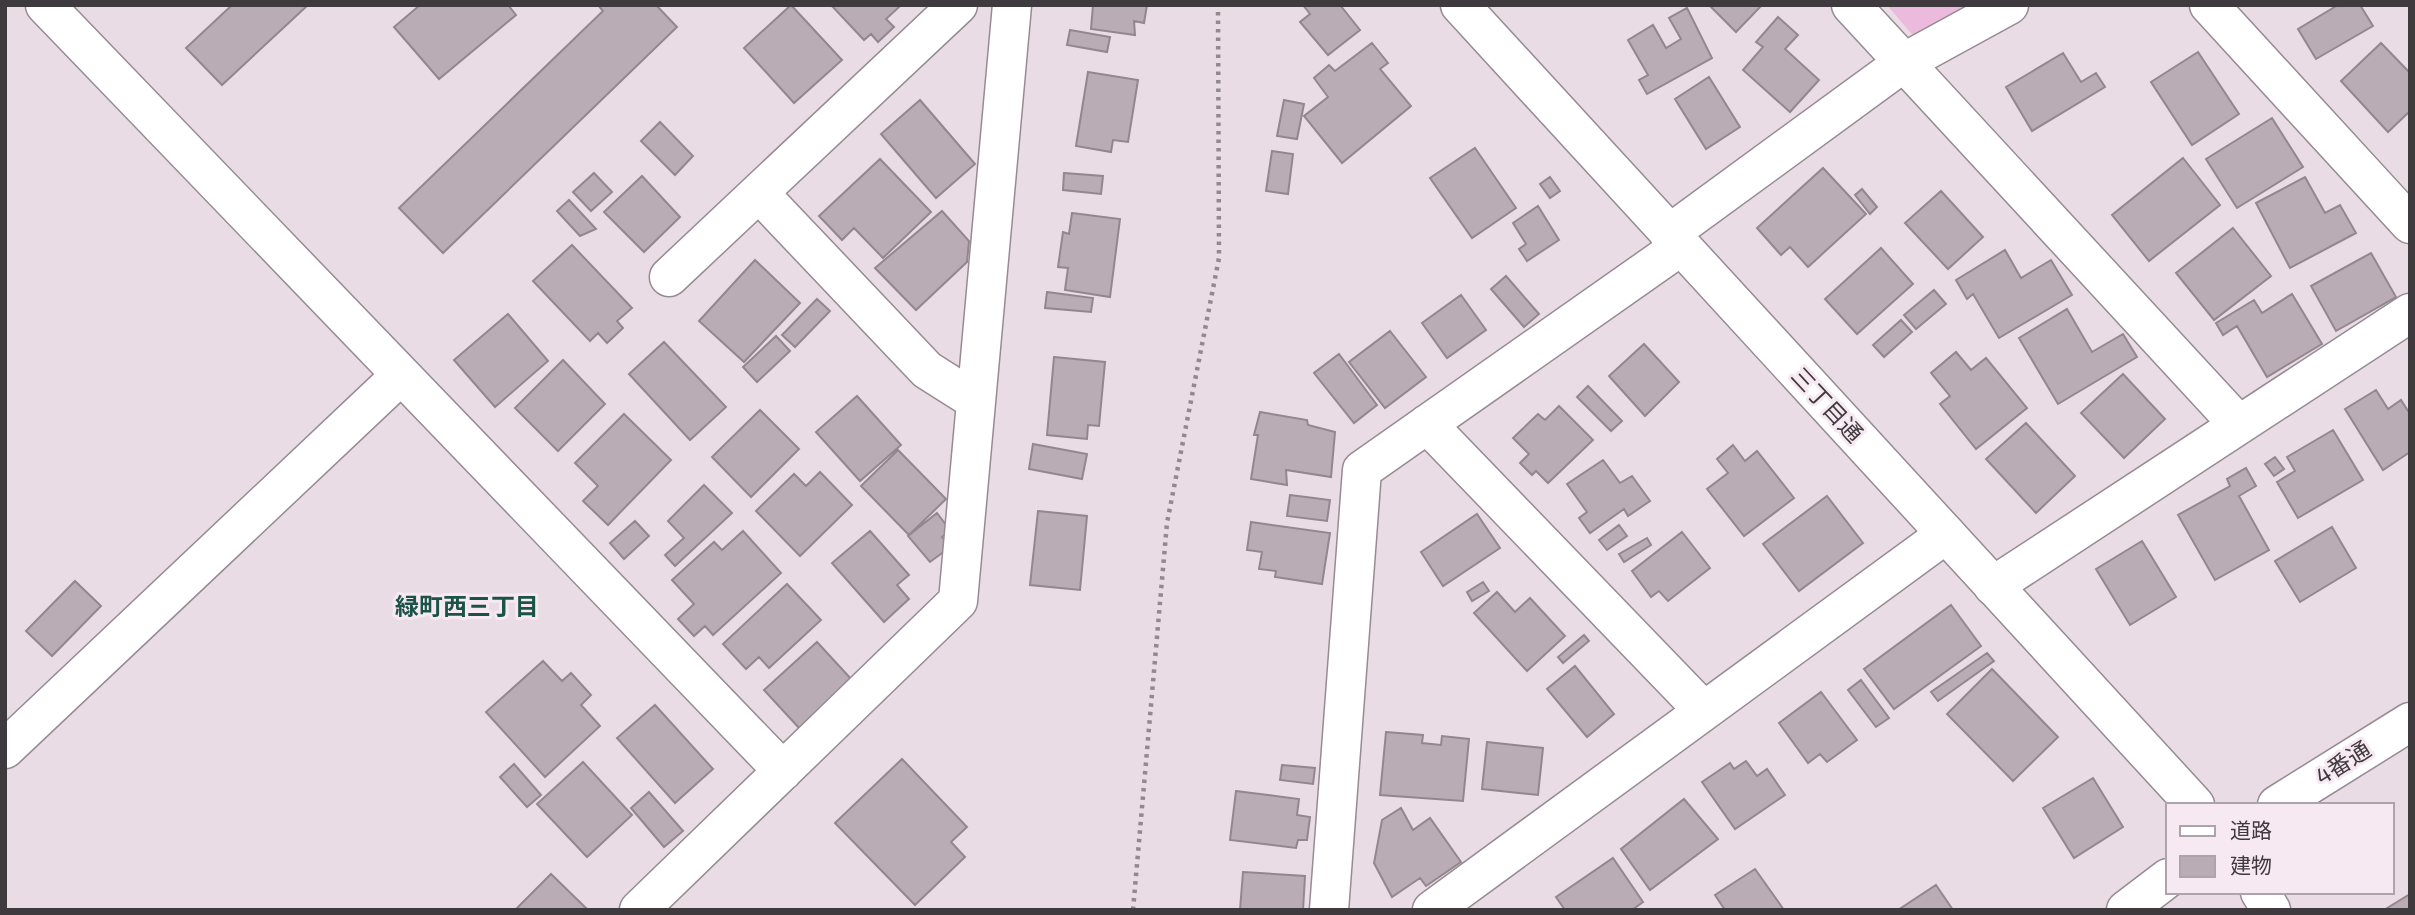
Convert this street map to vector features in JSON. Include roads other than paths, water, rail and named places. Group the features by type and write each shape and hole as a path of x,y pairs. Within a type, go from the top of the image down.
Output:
{"street":[{"path":"45,5 783,771"},
{"path":"669,277 958,5"},
{"path":"639,910 958,601 1012,5"},
{"name":"三丁目通","path":"1460,5 2193,803"},
{"path":"1851,5 2238,425"},
{"path":"1329,910 1362,470 1675,240 1903,63 2009,5"},
{"path":"2209,5 2410,224"},
{"path":"759,193 928,370 976,401"},
{"path":"1993,586 2410,313"},
{"path":"5,749 401,374"},
{"path":"1427,424 1703,711"},
{"path":"1432,910 1946,534"},
{"name":"4番通","path":"2280,803 2410,722"},
{"path":"2126,910 2166,880"},
{"path":"2261,894 2271,910"}],"district":[{"name":"緑町西三丁目","path":"467,607"}]}
